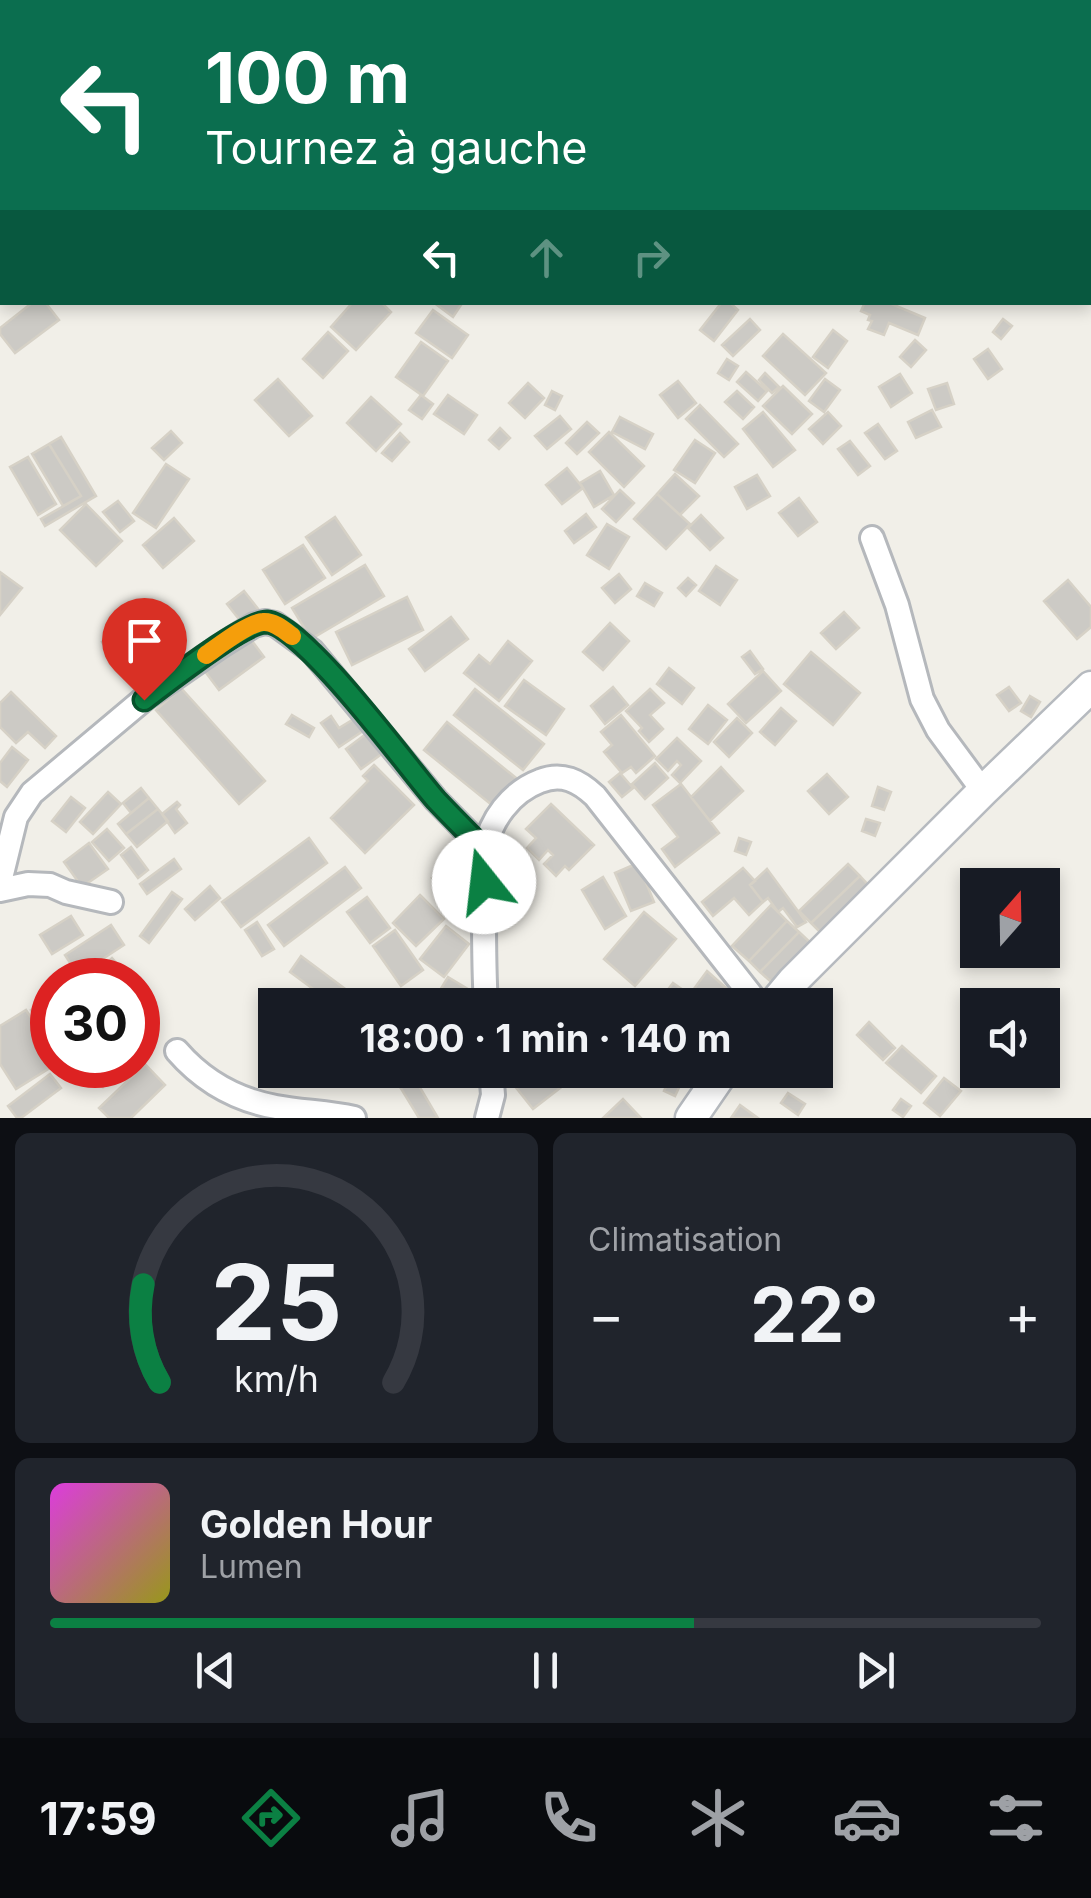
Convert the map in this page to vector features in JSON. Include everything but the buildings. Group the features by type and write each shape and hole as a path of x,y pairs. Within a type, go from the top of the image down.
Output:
{"main road":[{"path":"788,988 1091,688"},
{"path":"690,1118 711,1088"}],"street":[{"path":"872,538 897,605 922,699 938,730 983,791"},
{"path":"0,882 16,818 32,793 144,700 219,646 264,622 275,624 312,651 436,800 485,850"},
{"path":"485,988 485,850 495,821 510,800 527,786 565,777 582,783 595,796 746,988"},
{"path":"0,890 28,884 50,886 111,902"},
{"path":"177,1051 194,1071 248,1100 354,1118"},
{"path":"486,1118 492,1088"}],"slow traffic":[{"path":"206,655 264,622 275,624 292,636"}],"route":[{"path":"144,700 254,625 275,624 312,651 436,800 485,850 484,882"}]}
